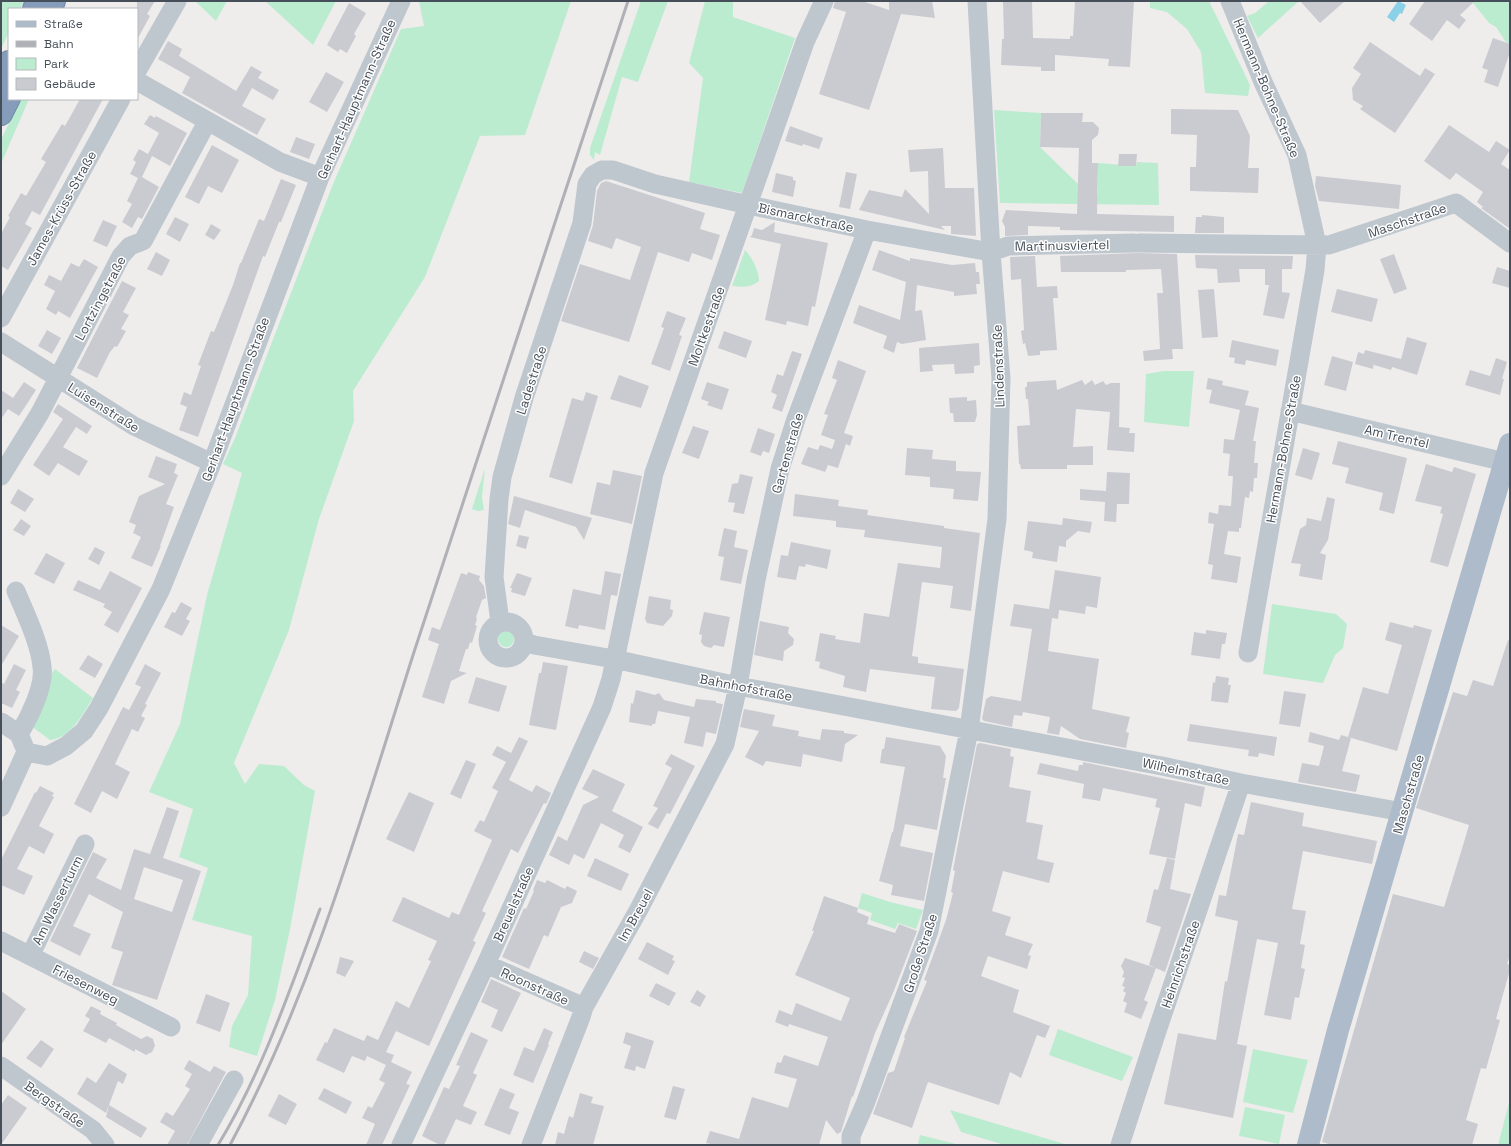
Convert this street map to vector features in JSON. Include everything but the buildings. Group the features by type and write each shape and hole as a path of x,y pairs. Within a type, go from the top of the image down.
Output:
{"highway":[{"path":"1,78 8,64"},
{"path":"1,114 8,100"}],"main road":[{"name":"Maschstraße","path":"1308,1145 1338,1030 1507,453"}],"street":[{"path":"138,69 177,1"},
{"name":"Gerhart-Hauptmann-Straße","path":"26,752 47,756 66,746 84,731 99,708 161,589 212,463 320,177 401,1"},
{"name":"Moltkestraße","path":"614,659 654,473 805,42 824,1"},
{"name":"Lindenstraße","path":"969,730 997,519 1001,378 991,252 977,1"},
{"name":"Hermann-Bohne-Straße","path":"1230,1 1262,82 1297,155 1317,245 1315,270 1248,653"},
{"path":"138,82 280,162 320,177"},
{"name":"James-Krüss-Straße","path":"1,318 121,100"},
{"name":"Lortzingstraße","path":"1,476 40,413 121,256 130,246 143,242 207,122"},
{"name":"Ladestraße","path":"500,622 494,577 499,499 506,460 524,398 582,223 587,184 593,175 602,170 613,170 623,174"},
{"name":"Bismarckstraße","path":"623,174 655,184 749,205 867,230 991,252"},
{"name":"Maschstraße","path":"1317,245 1329,245 1456,203 1510,243"},
{"name":"Gartenstraße","path":"738,686 756,580 780,469 796,419 867,230"},
{"name":"Martinusviertel","path":"991,252 1008,246 1137,243 1317,245"},
{"name":"Luisenstraße","path":"1,342 134,426 212,463"},
{"name":"Am Trentel","path":"1290,411 1507,453"},
{"path":"16,591 32,631 43,667 41,686 26,723 19,734"},
{"path":"506,621 517,625 524,635 521,651 512,657 502,658 492,652 487,642 489,632 500,622 506,621"},
{"name":"Bahnhofstraße","path":"524,641 534,645 614,659 738,686 969,730"},
{"name":"Breuelstraße","path":"401,1145 486,964 602,707 614,659"},
{"name":"Im Breuel","path":"530,1145 582,1017 584,1007 639,909 725,744 738,686"},
{"path":"1,722 19,734 26,752 1,807"},
{"name":"Wilhelmstraße","path":"969,730 1162,766 1241,783 1403,812"},
{"name":"Große Straße","path":"849,1142 866,1104 929,931 969,730"},
{"name":"Heinrichstraße","path":"1120,1145 1241,783"},
{"name":"Am Wasserturm","path":"30,956 85,844"},
{"name":"Friesenweg","path":"1,941 171,1027"},
{"name":"Roonstraße","path":"486,964 584,1007"},
{"name":"Bergstraße","path":"1,1066 93,1130 105,1145"},
{"path":"198,1145 234,1080"}],"green space":[{"path":"1,1 24,1 20,8 8,8 8,34 1,49"},
{"path":"195,1 227,1 216,21"},
{"path":"265,1 336,1 313,45"},
{"path":"419,1 571,1 525,135 480,136 425,277 353,391 354,421 319,519 289,630 234,763 245,784 259,764 284,766 304,785 315,791 290,929 275,1000 257,1056 229,1047 232,1026 248,995 252,936 192,920 208,868 179,857 193,809 149,792 180,724 207,595 242,473 223,464 235,438 333,184 401,29 424,26"},
{"path":"641,1 668,1 638,82 622,77 600,155 595,152 594,160 590,155 590,148"},
{"path":"705,1 733,1 733,17 795,38 742,193 689,182 703,78 689,63"},
{"path":"1150,1 1211,1 1210,3 1250,85 1248,96 1205,93 1201,52 1187,29 1167,12 1150,8"},
{"path":"1269,1 1299,1 1258,38 1247,16 1255,13"},
{"path":"1475,1 1510,1 1510,44 1506,42 1496,27 1489,23 1473,3"},
{"path":"20,100 29,100 1,164 1,140"},
{"path":"994,110 1041,113 1040,147 1078,184 1078,195 1098,195 1098,163 1136,166 1137,162 1158,163 1159,205 1000,203"},
{"path":"745,250 755,264 759,281 750,286 732,286"},
{"path":"1164,371 1194,371 1189,427 1144,422 1146,374"},
{"path":"485,468 482,497 484,510 478,511 472,509"},
{"path":"1272,604 1336,614 1347,624 1343,648 1335,655 1323,683 1263,674"},
{"path":"506,631 513,636 514,639 509,646 506,647 499,642 498,639 503,632"},
{"path":"55,669 93,698 70,730 64,735 50,740 31,726 47,680"},
{"path":"862,893 923,910 916,929 898,923 895,929 870,920 872,913 858,908"},
{"path":"1058,1029 1133,1057 1122,1081 1049,1055"},
{"path":"1253,1049 1308,1060 1293,1113 1243,1102"},
{"path":"1510,1099 1510,1142 1509,1145 1498,1145"},
{"path":"1245,1107 1285,1115 1279,1144 1239,1136"},
{"path":"950,1110 1068,1145 1005,1145 961,1132"},
{"path":"920,1135 960,1145 918,1144"}],"water":[{"path":"1398,1 1406,5 1402,14 1400,13 1394,22 1387,17"}],"railway":[{"path":"230,1145 260,1086 287,1025 334,902 441,568 628,1"},
{"path":"218,1145 249,1088 275,1029 320,909"}]}
